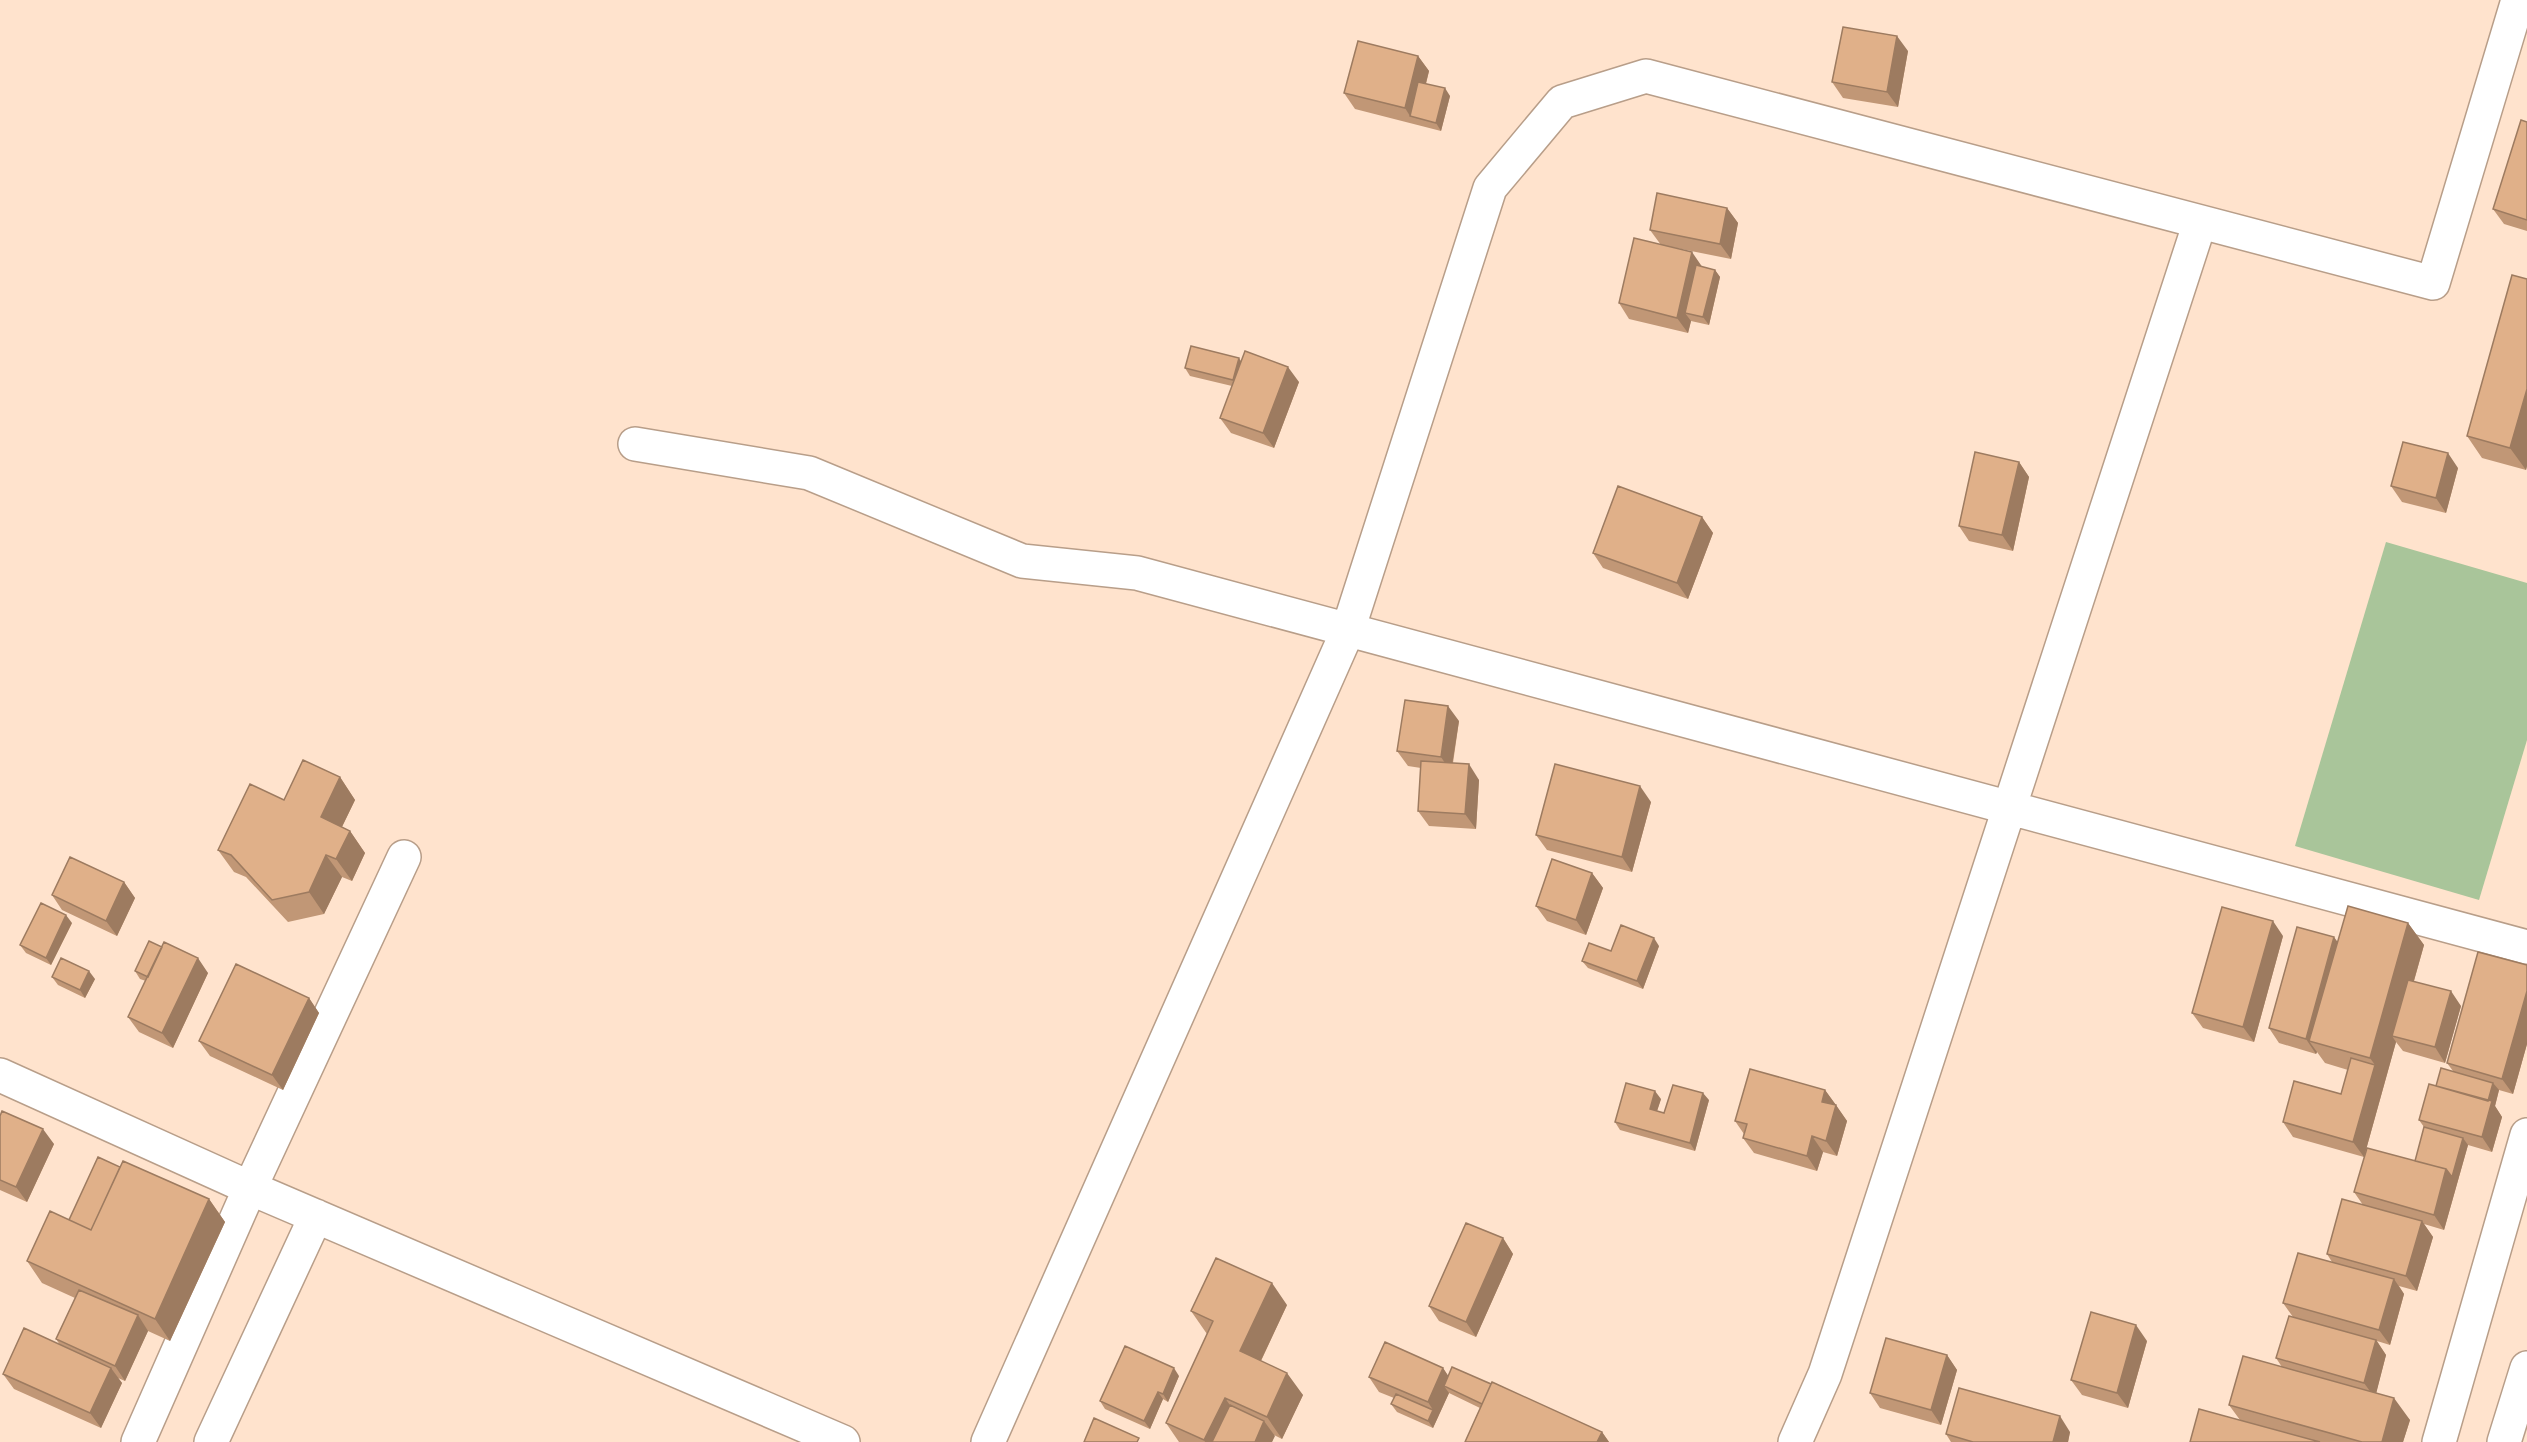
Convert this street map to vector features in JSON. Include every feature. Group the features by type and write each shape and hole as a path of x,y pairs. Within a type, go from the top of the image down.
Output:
{"street":[{"path":"988,1442 1348,630 1490,188 1562,102 1646,76 2433,283 2518,0"},
{"path":"1795,1442 1825,1374 2199,222"},
{"path":"635,444 809,473 1022,561 1137,573 2527,947"},
{"path":"138,1442 250,1188 404,857"},
{"path":"0,1075 250,1188 843,1442"},
{"path":"2439,1442 2527,1135"},
{"path":"211,1442 316,1216"},
{"path":"2504,1442 2527,1368"}],"green space":[{"path":"2386,542 2527,583 2527,740 2479,900 2295,846"}],"building":[{"path":"1843,27 1897,36 1887,92 1832,82"},
{"path":"1358,41 1418,56 1405,108 1344,93"},
{"path":"1418,82 1445,88 1436,123 1410,116"},
{"path":"2521,120 2527,122 2527,220 2493,209"},
{"path":"1657,193 1727,208 1720,244 1650,230"},
{"path":"1634,238 1692,252 1677,318 1619,303"},
{"path":"1696,265 1715,270 1703,317 1685,313"},
{"path":"2512,275 2527,279 2527,389 2510,448 2467,436"},
{"path":"1191,346 1239,358 1233,380 1185,368"},
{"path":"1245,351 1288,367 1263,433 1220,418"},
{"path":"2403,442 2448,453 2436,498 2391,486"},
{"path":"1975,452 2019,462 2002,535 1959,526"},
{"path":"1618,486 1702,517 1677,583 1593,553"},
{"path":"1405,700 1448,706 1441,757 1397,751"},
{"path":"303,760 340,777 321,817 350,831 336,859 326,855 309,892 272,900 231,855 218,850 250,784 284,800"},
{"path":"1421,761 1469,764 1465,814 1418,811"},
{"path":"1555,764 1640,786 1622,857 1536,835"},
{"path":"70,857 124,882 106,921 52,895"},
{"path":"1552,859 1592,873 1576,920 1536,906"},
{"path":"41,903 66,915 46,958 20,945"},
{"path":"2348,906 2408,923 2370,1058 2309,1041"},
{"path":"2222,907 2273,921 2243,1027 2192,1013"},
{"path":"1621,925 1654,938 1637,981 1582,961 1589,943 1611,951"},
{"path":"2297,927 2334,937 2306,1039 2269,1028"},
{"path":"149,941 162,947 148,977 135,971"},
{"path":"164,942 198,958 162,1033 128,1017"},
{"path":"2478,952 2527,965 2527,991 2502,1079 2447,1063"},
{"path":"61,958 89,971 80,990 52,977"},
{"path":"236,964 309,998 272,1075 199,1041"},
{"path":"2408,980 2451,991 2435,1047 2392,1036"},
{"path":"2351,1058 2375,1065 2353,1142 2283,1122 2294,1081 2341,1094"},
{"path":"2441,1068 2493,1083 2488,1101 2436,1086"},
{"path":"1750,1069 1825,1090 1822,1102 1836,1105 1826,1141 1812,1136 1807,1156 1743,1138 1747,1124 1735,1121"},
{"path":"1626,1083 1655,1091 1650,1109 1664,1113 1673,1085 1703,1093 1690,1143 1615,1122"},
{"path":"2429,1084 2492,1101 2482,1137 2419,1120"},
{"path":"2,1111 43,1129 16,1187 0,1180 0,1116"},
{"path":"2424,1127 2463,1138 2452,1177 2446,1169 2415,1161"},
{"path":"2367,1148 2446,1169 2434,1215 2354,1192"},
{"path":"98,1157 120,1167 91,1230 69,1220"},
{"path":"123,1161 209,1199 155,1319 27,1261 50,1211 91,1230"},
{"path":"2342,1199 2422,1221 2406,1276 2327,1254"},
{"path":"1466,1223 1503,1238 1466,1322 1429,1306"},
{"path":"2298,1253 2394,1279 2379,1330 2283,1303"},
{"path":"1216,1258 1272,1283 1240,1351 1287,1373 1267,1417 1225,1398 1204,1440 1166,1423 1213,1321 1191,1311"},
{"path":"79,1290 138,1315 115,1366 56,1339"},
{"path":"2091,1312 2136,1325 2117,1393 2071,1380"},
{"path":"2289,1316 2376,1340 2364,1383 2276,1358"},
{"path":"24,1328 111,1368 90,1413 3,1374"},
{"path":"1886,1338 1947,1355 1931,1410 1870,1393"},
{"path":"1385,1342 1443,1368 1428,1402 1369,1377"},
{"path":"1125,1346 1174,1368 1163,1394 1158,1392 1144,1421 1100,1401"},
{"path":"2243,1356 2394,1398 2382,1442 2362,1442 2229,1405"},
{"path":"1452,1367 1491,1384 1482,1404 1444,1386"},
{"path":"1492,1382 1602,1432 1597,1442 1465,1442"},
{"path":"1959,1388 2060,1416 2053,1442 1973,1442 1946,1434"},
{"path":"1396,1394 1433,1410 1428,1421 1391,1404"},
{"path":"1230,1405 1264,1421 1255,1442 1212,1442"},
{"path":"2199,1409 2320,1442 2190,1442"},
{"path":"1094,1418 1139,1438 1137,1442 1084,1442"}]}
